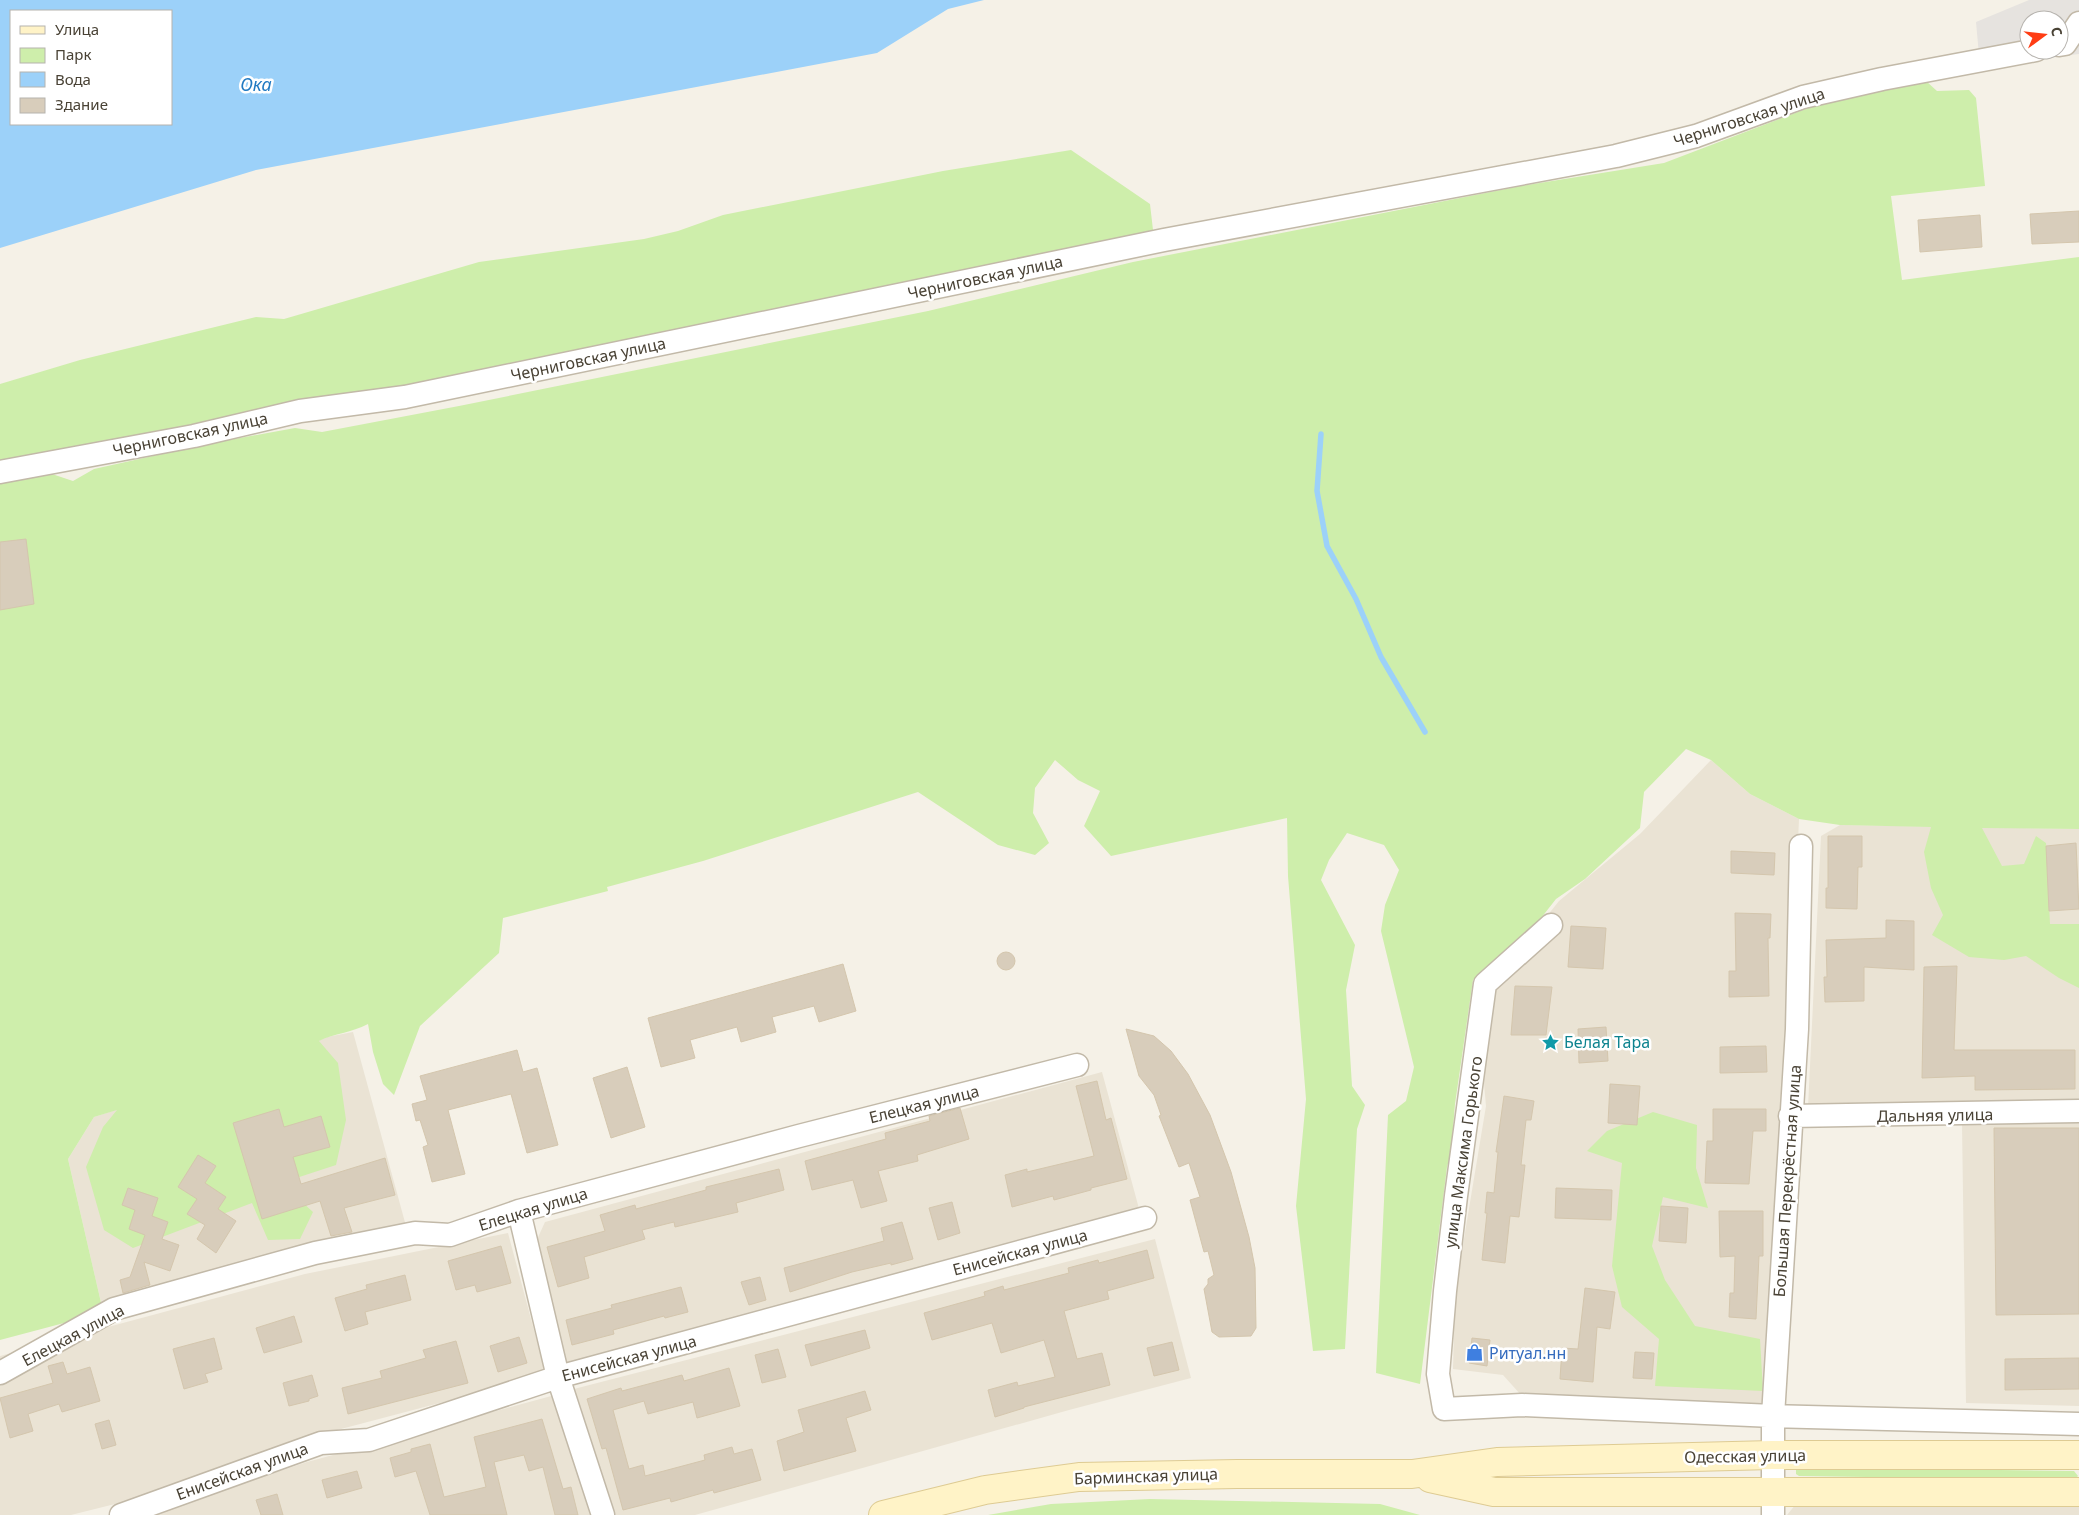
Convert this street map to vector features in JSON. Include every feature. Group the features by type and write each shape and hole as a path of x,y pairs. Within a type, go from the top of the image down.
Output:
{"main road":[{"name":"Одесская улица","path":"1412,1474 1497,1462 1772,1455 2079,1455"},
{"path":"1494,1504 1497,1462"},
{"path":"1412,1474 1494,1504 1773,1503 2079,1492"},
{"name":"Барминская улица","path":"883,1515 985,1490 1079,1476 1412,1474"}],"street":[{"path":"2069,38 2079,23"},
{"name":"Черниговская улица","path":"0,472 194,436 300,410 406,397 1174,238 1616,156 1696,136 1803,97 1882,78 2019,53"},
{"name":"Большая Перекрёстная улица","path":"1773,1503 1773,1416 1790,1116 1797,1029 1801,846"},
{"name":"улица Максима Горького","path":"1551,925 1485,984 1444,1291 1438,1374 1444,1409 1522,1405 1773,1416"},
{"name":"Елецкая улица","path":"0,1373 114,1309 315,1253 415,1233 450,1235 519,1211 789,1139 1077,1066"},
{"name":"Дальняя улица","path":"1790,1116 2079,1112"},
{"path":"519,1211 558,1377 603,1515"},
{"name":"Енисейская улица","path":"121,1515 321,1443 369,1440 558,1377 1145,1218"},
{"path":"1773,1416 2079,1424"}],"shaded area":[{"path":"2029,0 2079,0 2079,54 2069,55 2069,10 2019,10 2019,60 2030,60 1980,66 1976,22"},
{"path":"1711,760 1750,794 1799,819 1773,1394 1758,1405 1521,1395 1503,1375 1453,1369 1455,1293 1486,1106 1475,983 1539,926 1559,901 1640,834"},
{"path":"1840,825 2079,829 2079,1104 1808,1108 1821,836"},
{"path":"353,1032 406,1226 102,1307 68,1159 94,1117 293,1053 327,1037"},
{"path":"1102,1072 1141,1216 568,1369 535,1244 545,1222"},
{"path":"2079,1121 2079,1406 1966,1403 1962,1124"},
{"path":"508,1233 546,1375 322,1434 131,1500 71,1515 0,1515 0,1356 305,1274"},
{"path":"1155,1239 1191,1378 1069,1410 695,1515 611,1515 570,1390"},
{"path":"555,1395 596,1515 146,1515 307,1462"},
{"path":"2079,1503 2079,1515 1787,1515 1796,1504"}],"green space":[{"path":"1926,81 1937,91 1969,90 1976,98 1985,186 1891,196 1902,280 2079,257 2079,829 1982,828 2002,866 2024,864 2036,836 2046,843 2050,924 2079,924 2079,988 2059,978 2026,956 2004,960 1969,957 1932,935 1943,915 1931,888 1924,852 1931,827 1840,825 1799,819 1750,794 1711,760 1686,749 1644,792 1640,828 1585,879 1556,899 1534,927 1508,953 1473,980 1455,1104 1451,1153 1447,1167 1420,1384 1376,1373 1388,1115 1406,1101 1414,1067 1381,931 1385,905 1399,870 1384,845 1347,833 1329,860 1321,880 1355,945 1346,990 1352,1086 1365,1105 1357,1129 1345,1349 1313,1351 1296,1206 1306,1099 1288,876 1287,818 1111,856 1084,826 1100,791 1078,780 1055,760 1035,788 1033,813 1049,843 1035,855 998,845 918,792 703,861 607,887 608,891 503,918 499,953 420,1026 394,1095 383,1084 373,1052 368,1024 319,1041 338,1063 346,1120 336,1165 281,1183 313,1212 300,1239 268,1240 252,1203 133,1248 104,1230 86,1167 103,1127 117,1110 94,1117 68,1159 102,1307 98,1314 0,1340 0,484 52,474 73,481 94,469 207,444 295,428 322,432 459,406 928,311 1133,262 1521,186 1664,163 1819,104"},
{"path":"1071,150 1150,204 1153,230 602,351 98,449 0,464 0,384 80,360 256,317 284,319 479,262 644,239 678,231 723,215 943,171"},
{"path":"1653,1112 1697,1125 1696,1168 1708,1208 1663,1197 1652,1246 1665,1280 1695,1326 1760,1339 1763,1391 1655,1386 1659,1339 1622,1307 1612,1266 1622,1163 1587,1151 1607,1131"},
{"path":"1796,1467 2074,1471 2078,1476 2074,1480 1799,1476 1796,1474"},
{"path":"1150,1499 1380,1504 1420,1515 988,1515 1051,1504"}],"water":[{"name":"Ока","path":"0,0 984,0 948,9 877,53 256,170 0,248"}],"building":[{"path":"2079,211 2079,242 2032,244 2030,214"},
{"path":"1980,215 1982,247 1920,252 1918,220"},
{"path":"26,539 34,604 0,610 0,542"},
{"path":"1828,836 1862,836 1862,867 1858,867 1857,909 1826,908"},
{"path":"2076,843 2079,909 2049,911 2046,846"},
{"path":"1731,851 1775,853 1774,875 1731,873"},
{"path":"1735,913 1771,914 1770,938 1768,938 1769,996 1729,997 1729,971 1736,971"},
{"path":"1886,920 1914,921 1914,970 1864,967 1864,1001 1825,1002 1824,977 1827,977 1826,940 1886,938"},
{"path":"1571,926 1606,928 1603,969 1568,967"},
{"path":"1002,952 1010,952 1015,957 1013,968 1002,970 997,965 997,957"},
{"path":"843,964 856,1011 819,1022 814,1006 772,1017 776,1032 741,1042 737,1027 690,1040 695,1058 661,1067 648,1018"},
{"path":"1957,966 1954,1050 2075,1050 2075,1089 1975,1090 1975,1076 1922,1078 1924,967"},
{"path":"1515,986 1552,987 1546,1035 1511,1035"},
{"path":"1606,1027 1608,1061 1579,1063 1578,1029"},
{"path":"1126,1029 1154,1036 1171,1051 1188,1074 1210,1115 1231,1172 1249,1237 1255,1268 1256,1328 1251,1336 1219,1337 1212,1332 1204,1289 1208,1284 1208,1279 1214,1275 1208,1251 1204,1252 1190,1200 1200,1197 1189,1163 1179,1167 1159,1116 1161,1115 1154,1095 1139,1076"},
{"path":"1766,1046 1767,1072 1720,1073 1720,1047"},
{"path":"517,1050 523,1072 537,1068 558,1145 527,1153 511,1094 448,1110 465,1174 432,1182 423,1147 428,1145 420,1120 416,1121 412,1104 427,1100 420,1076"},
{"path":"627,1067 645,1127 611,1138 593,1078"},
{"path":"1097,1081 1106,1120 1111,1118 1127,1179 1054,1200 1053,1196 1012,1207 1005,1175 1027,1169 1027,1172 1094,1156 1076,1086"},
{"path":"1610,1084 1640,1086 1637,1125 1608,1123"},
{"path":"1504,1096 1534,1101 1531,1120 1526,1120 1521,1165 1525,1165 1519,1217 1510,1216 1505,1263 1482,1260 1487,1213 1485,1213 1487,1192 1494,1193 1498,1152 1496,1152"},
{"path":"960,1108 969,1139 917,1155 918,1161 878,1171 887,1201 861,1208 853,1180 812,1190 805,1161 886,1139 885,1133 930,1121 929,1116"},
{"path":"279,1109 284,1127 321,1116 330,1147 293,1157 301,1184 385,1158 395,1195 344,1208 352,1232 331,1236 320,1201 262,1219 233,1123"},
{"path":"1713,1109 1766,1109 1766,1131 1753,1131 1749,1184 1705,1183 1707,1141 1713,1141"},
{"path":"1994,1128 2079,1128 2079,1314 1996,1315"},
{"path":"198,1155 216,1166 205,1183 226,1197 218,1209 236,1221 216,1253 197,1239 205,1225 187,1214 197,1199 178,1187"},
{"path":"779,1169 784,1190 736,1203 738,1212 675,1227 674,1222 642,1230 645,1239 584,1257 589,1278 558,1287 547,1247 605,1231 600,1215 635,1205 636,1209 706,1190 706,1187"},
{"path":"128,1188 158,1198 152,1216 168,1222 162,1239 179,1245 170,1271 144,1262 150,1285 123,1293 120,1280 130,1277 145,1235 129,1229 135,1210 122,1205"},
{"path":"1556,1188 1612,1190 1611,1220 1555,1218"},
{"path":"952,1202 960,1233 938,1240 929,1208"},
{"path":"1661,1206 1688,1208 1686,1243 1659,1241"},
{"path":"1719,1211 1763,1211 1763,1256 1759,1256 1756,1319 1729,1317 1730,1293 1734,1293 1735,1256 1720,1257"},
{"path":"902,1222 913,1259 852,1272 790,1292 784,1268 884,1241 881,1228"},
{"path":"501,1246 511,1283 477,1292 475,1285 456,1290 448,1261"},
{"path":"1147,1250 1154,1278 1107,1291 1109,1299 1064,1311 1077,1359 1102,1353 1110,1385 1024,1407 995,1417 988,1390 1017,1382 1018,1386 1055,1377 1044,1340 1001,1353 992,1323 932,1340 924,1313 985,1296 984,1292 1003,1286 1004,1290 1069,1273 1068,1268 1098,1260 1099,1263"},
{"path":"405,1275 411,1300 365,1312 368,1324 345,1331 335,1298 367,1289 366,1285"},
{"path":"760,1277 766,1300 749,1305 741,1282"},
{"path":"681,1287 688,1312 665,1318 664,1316 613,1330 614,1334 572,1345 566,1320 612,1308 611,1305"},
{"path":"1585,1288 1615,1292 1610,1329 1597,1327 1593,1382 1560,1379 1562,1348 1578,1349"},
{"path":"294,1316 302,1342 264,1353 256,1328"},
{"path":"865,1330 870,1348 811,1366 805,1345"},
{"path":"519,1337 527,1363 498,1372 490,1346"},
{"path":"214,1338 222,1369 205,1374 208,1382 184,1389 173,1349"},
{"path":"1472,1338 1490,1340 1487,1366 1469,1363"},
{"path":"456,1341 468,1383 348,1414 342,1388 382,1378 380,1371 426,1358 423,1350"},
{"path":"1172,1342 1179,1370 1154,1376 1147,1348"},
{"path":"778,1349 786,1377 762,1383 755,1355"},
{"path":"1635,1352 1654,1353 1652,1379 1633,1378"},
{"path":"2079,1358 2079,1389 2005,1390 2005,1359"},
{"path":"63,1362 67,1374 90,1367 100,1401 62,1412 59,1404 28,1414 33,1431 10,1438 0,1398 53,1383 48,1366"},
{"path":"729,1368 740,1406 697,1418 693,1402 648,1414 644,1401 613,1410 629,1469 643,1465 645,1476 705,1460 704,1455 732,1447 734,1454 752,1449 761,1480 714,1493 713,1490 671,1502 670,1498 623,1510 606,1448 602,1449 587,1399 621,1388 622,1391 682,1375 684,1381"},
{"path":"312,1375 318,1396 309,1399 309,1401 289,1406 283,1383"},
{"path":"865,1391 871,1410 846,1418 856,1451 784,1471 777,1441 804,1432 798,1410"},
{"path":"542,1419 563,1489 571,1487 578,1515 555,1515 543,1467 529,1471 524,1455 494,1462 507,1515 430,1515 416,1471 395,1477 390,1458 411,1452 411,1449 430,1444 444,1497 486,1487 474,1437"},
{"path":"109,1420 116,1445 102,1449 95,1424"},
{"path":"357,1471 362,1488 327,1498 322,1480"},
{"path":"277,1494 283,1515 261,1515 256,1500"}],"waterway":[{"path":"1321,434 1317,491 1327,546 1356,599 1381,657 1425,732"}],"place":[{"name":"Белая Тара","path":"1550,1042"},
{"name":"Ритуал.нн","path":"1475,1353"}]}
